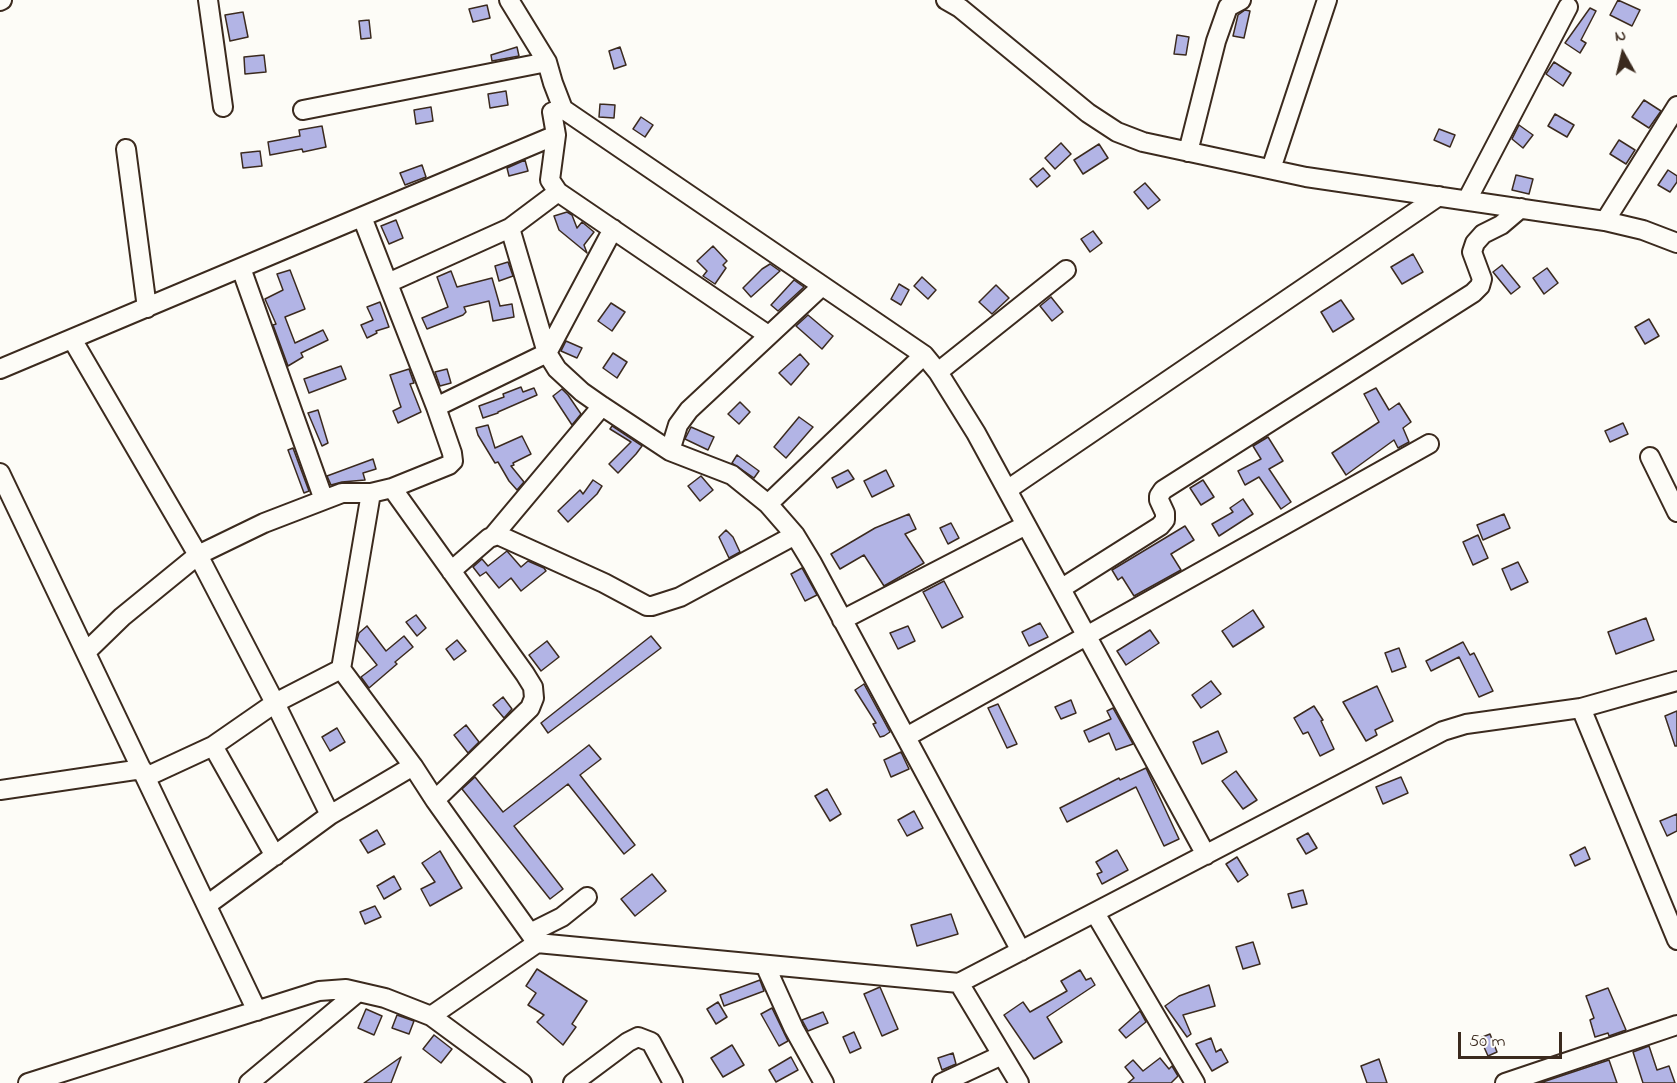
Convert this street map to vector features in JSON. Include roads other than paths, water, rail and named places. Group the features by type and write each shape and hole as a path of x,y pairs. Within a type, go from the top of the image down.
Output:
{"street":[{"path":"208,0 223,107"},
{"path":"509,0 547,62 563,109 924,355 938,372 976,434 1062,588 1206,855"},
{"path":"1188,152 1216,41 1228,7 1241,0"},
{"path":"1271,169 1327,0"},
{"path":"956,3 1088,113 1117,132 1143,142 1306,177 1605,221 1643,230 1677,243"},
{"path":"1467,200 1568,7"},
{"path":"303,110 547,62"},
{"path":"1605,221 1677,106"},
{"path":"563,109 552,112 556,135 550,180 558,192 768,335"},
{"path":"0,369 556,135"},
{"path":"126,149 147,308"},
{"path":"388,283 510,228 558,192"},
{"path":"1007,490 1439,196"},
{"path":"1062,588 1160,526 1165,520 1165,513 1159,501 1162,490 1473,293 1480,286 1482,279 1472,252 1475,243 1483,234 1501,225 1521,208"},
{"path":"86,652 122,617 198,555 264,523 342,493 371,493 392,488 449,465 453,461 436,407 362,217"},
{"path":"510,228 547,353 557,369 582,392 670,451 732,475 768,504 795,535 1021,951"},
{"path":"436,407 547,353 613,229"},
{"path":"241,268 324,500"},
{"path":"938,372 1066,270"},
{"path":"670,451 678,425 689,410 822,286"},
{"path":"72,339 198,555 275,703 330,816"},
{"path":"768,504 924,355"},
{"path":"451,571 493,536 602,406"},
{"path":"906,737 1429,444"},
{"path":"1650,457 1677,512"},
{"path":"0,473 9,510 86,652 257,1011"},
{"path":"392,488 525,674 532,687 534,698 530,708 435,800"},
{"path":"371,493 340,669 413,766 533,938 765,965 959,983 1443,731 1466,724 1581,708 1677,681"},
{"path":"842,620 1026,525"},
{"path":"493,536 503,537 646,606 652,606 680,597 795,535"},
{"path":"0,790 144,773 213,746 275,703 340,669"},
{"path":"1581,708 1677,940"},
{"path":"213,746 275,856"},
{"path":"207,905 330,816 413,766"},
{"path":"431,1016 587,897"},
{"path":"1095,912 1195,1083"},
{"path":"765,965 794,1029 824,1083"},
{"path":"959,983 1019,1083"},
{"path":"28,1083 319,991 346,989 385,998 431,1016 522,1083"},
{"path":"249,1083 358,992"},
{"path":"1505,1083 1677,1025"},
{"path":"573,1083 638,1037 651,1042 673,1083"},
{"path":"942,1083 1002,1055"}]}
